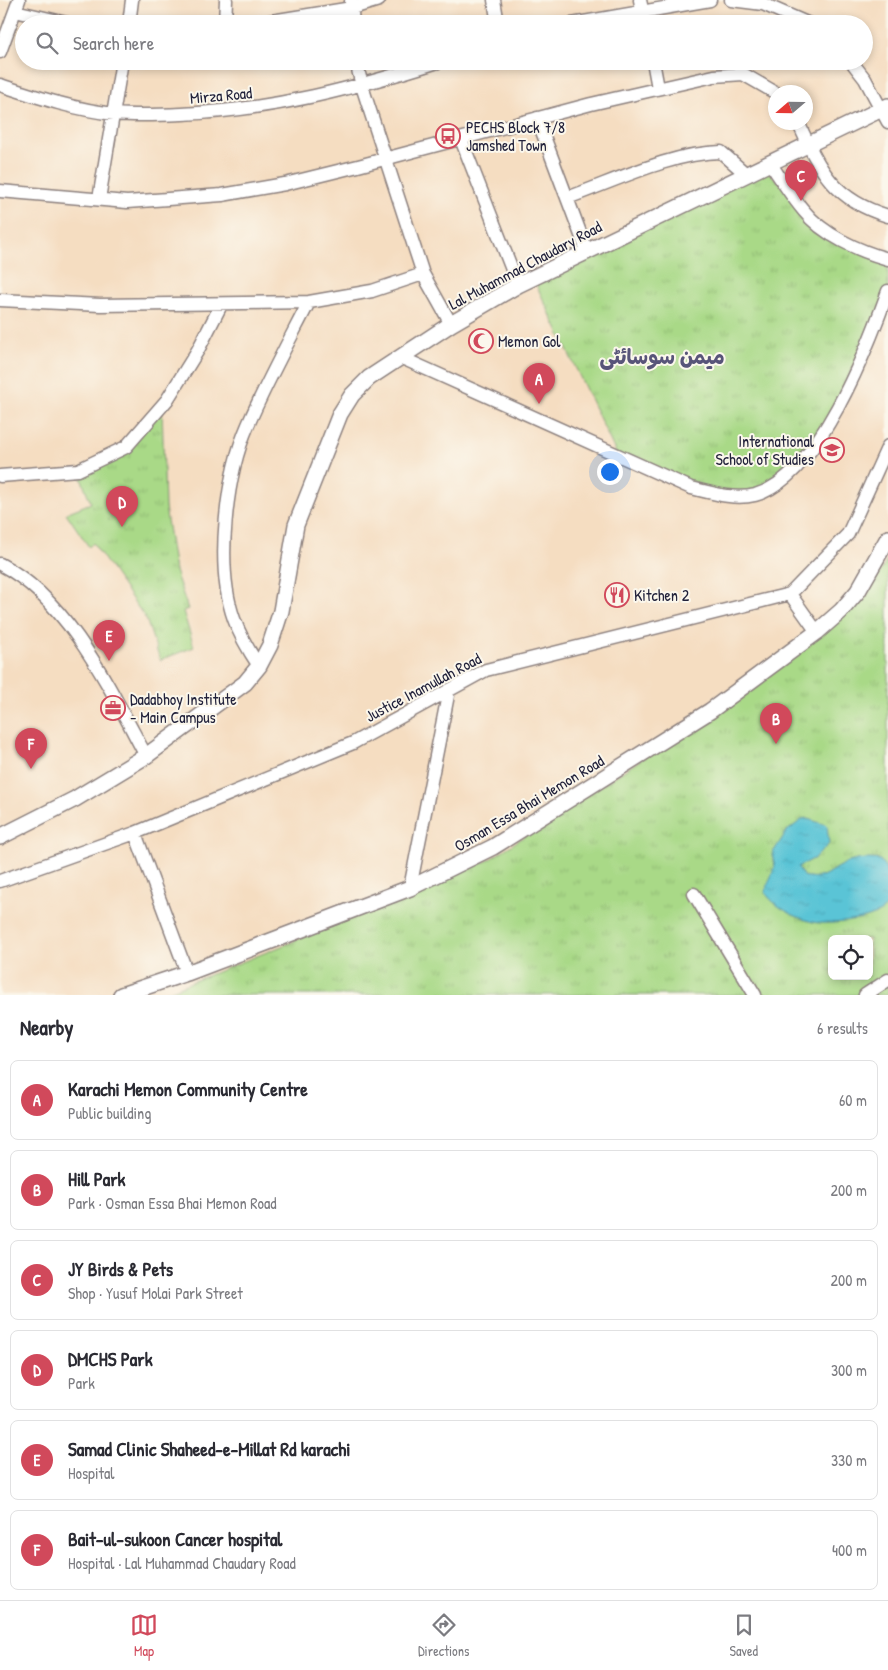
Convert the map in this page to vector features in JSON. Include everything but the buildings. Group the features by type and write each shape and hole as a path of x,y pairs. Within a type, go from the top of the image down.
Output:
{"street":[{"path":"130,15 132,0"},
{"path":"225,15 226,0"},
{"path":"297,15 379,0"},
{"path":"494,0 496,15"},
{"path":"625,15 710,0"},
{"path":"731,0 763,4 788,15"},
{"path":"0,52 17,6 44,15"},
{"path":"99,199 121,70"},
{"path":"358,70 423,274 451,324"},
{"name":"Mirza Road","path":"0,86 40,98 114,114 162,115 224,112 281,105 362,86 413,70"},
{"path":"655,70 658,88"},
{"path":"858,70 885,113"},
{"path":"0,190 128,202 222,195 285,184 537,118 714,76 743,74 768,88"},
{"name":"Lal Muhammad Chaudary Road","path":"0,837 75,799 146,756 245,683 258,666 270,645 281,611 296,524 340,414 352,395 369,378 451,324 518,285 746,174 885,113"},
{"path":"537,118 587,251"},
{"path":"802,130 818,166 851,201 888,216"},
{"path":"460,138 518,285"},
{"path":"567,198 675,159 704,152 721,152 746,174"},
{"path":"770,163 805,213 826,231 848,243 888,259"},
{"path":"0,300 100,305 221,305 309,302 372,291 423,274"},
{"path":"402,358 692,488 726,496 754,495 773,488 811,451 867,350 888,291"},
{"path":"258,666 242,641 233,617 225,562 226,517 234,467 247,426 309,302"},
{"path":"0,476 78,470 126,447 167,400 198,350 221,305"},
{"path":"817,632 790,594 848,534 888,446"},
{"name":"Osman Essa Bhai Memon Road","path":"121,995 187,973 410,888 493,847 702,716 817,632 841,611 858,591 888,538"},
{"path":"0,564 17,573 53,604 115,699 146,756"},
{"name":"Justice Inamullah Road","path":"0,880 135,833 353,743 486,670 790,594"},
{"path":"410,888 449,690"},
{"path":"135,833 187,973"},
{"path":"694,894 755,995"},
{"path":"865,995 888,980"}],"green space":[{"path":"763,166 826,231 888,258 888,291 826,426 773,488 726,496 617,455 533,278"},
{"path":"162,406 165,507 175,571 188,609 183,611 194,647 160,660 146,619 93,543 89,547 66,513 91,503 78,470 126,447"},
{"path":"888,559 888,995 159,995 382,906 487,861 760,681 865,597"}],"water":[{"path":"804,818 827,825 829,844 815,858 798,867 803,876 821,877 848,862 857,860 880,860 886,870 888,880 888,904 884,910 866,918 820,923 792,914 773,902 765,892 775,866 772,854 787,831"}],"place":[{"name":"PECHS Block 7/8 Jamshed Town","path":"448,136"},
{"name":"JY Birds & Pets","path":"801,201"},
{"name":"Memon Gol","path":"481,341"},
{"name":"Karachi Memon Community Centre","path":"539,404"},
{"name":"International School of Studies","path":"832,450"},
{"name":"DMCHS Park","path":"122,527"},
{"name":"Kitchen 2","path":"617,595"},
{"name":"Samad Clinic Shaheed-e-Millat Rd karachi","path":"109,661"},
{"name":"Dadabhoy Institute - Main Campus","path":"113,708"},
{"name":"Hill Park","path":"776,744"},
{"name":"Bait-ul-sukoon Cancer hospital","path":"31,769"}],"district":[{"name":"میمن سوسائٹی","path":"662,356"}]}
